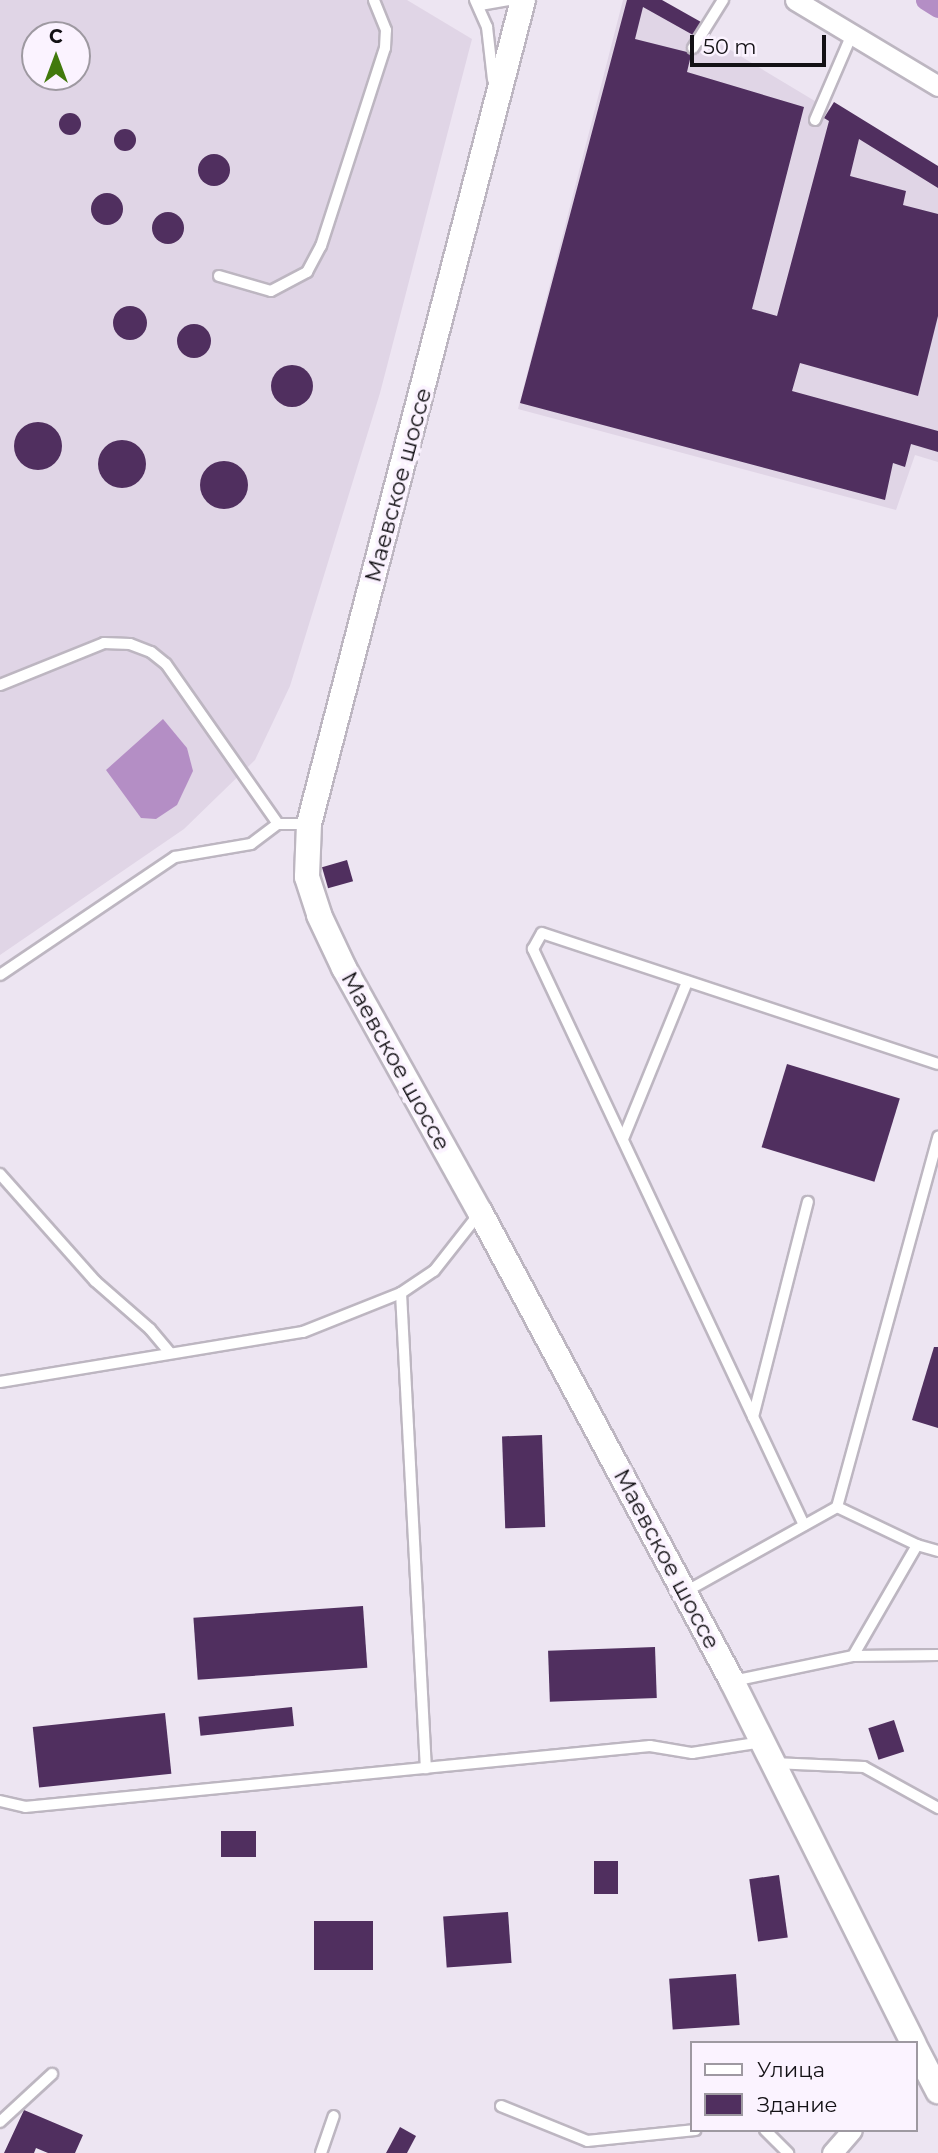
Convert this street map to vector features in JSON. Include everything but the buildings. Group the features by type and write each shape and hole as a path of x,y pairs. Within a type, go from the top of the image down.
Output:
{"street":[{"name":"Маевское шоссе","path":"523,0 309,824 307,877 318,915 732,1681 911,2041"},
{"path":"795,0 938,86"},
{"name":"Маевское шоссе","path":"917,2053 937,2089"},
{"path":"832,2153 850,2132"}],"lane":[{"path":"219,276 271,291 307,272 321,246 385,48 386,30 374,0"},
{"path":"496,109 478,3 509,0"},
{"path":"693,47 723,0"},
{"path":"815,120 852,34"},
{"path":"0,685 104,643 130,644 151,652 166,664 278,824"},
{"path":"0,975 175,857 250,844 278,824 309,824"},
{"path":"804,1525 533,949 542,933 938,1064"},
{"path":"623,1139 687,982"},
{"path":"684,1592 837,1507 938,1136"},
{"path":"0,1174 95,1280 150,1329 170,1353"},
{"path":"753,1418 808,1202"},
{"path":"0,1382 303,1332 401,1293 434,1271 480,1212"},
{"path":"401,1293 426,1768"},
{"path":"837,1507 916,1545 938,1551"},
{"path":"853,1656 916,1545"},
{"path":"732,1681 853,1656 938,1655"},
{"path":"0,1801 25,1807 650,1746 692,1753 768,1752 864,1767 938,1808"},
{"path":"0,2122 52,2074"},
{"path":"501,2106 587,2141 690,2131"},
{"path":"321,2153 334,2116"},
{"path":"767,2132 788,2153"}],"shaded area":[{"path":"0,0 407,0 472,39 380,393 290,686 255,760 184,829 0,955"},
{"path":"623,0 647,0 938,175 938,462 915,455 896,510 518,409"},
{"path":"163,719 187,748 193,771 177,805 156,819 141,818 106,770"}],"waterway":[{"path":"925,0 938,8"}]}
